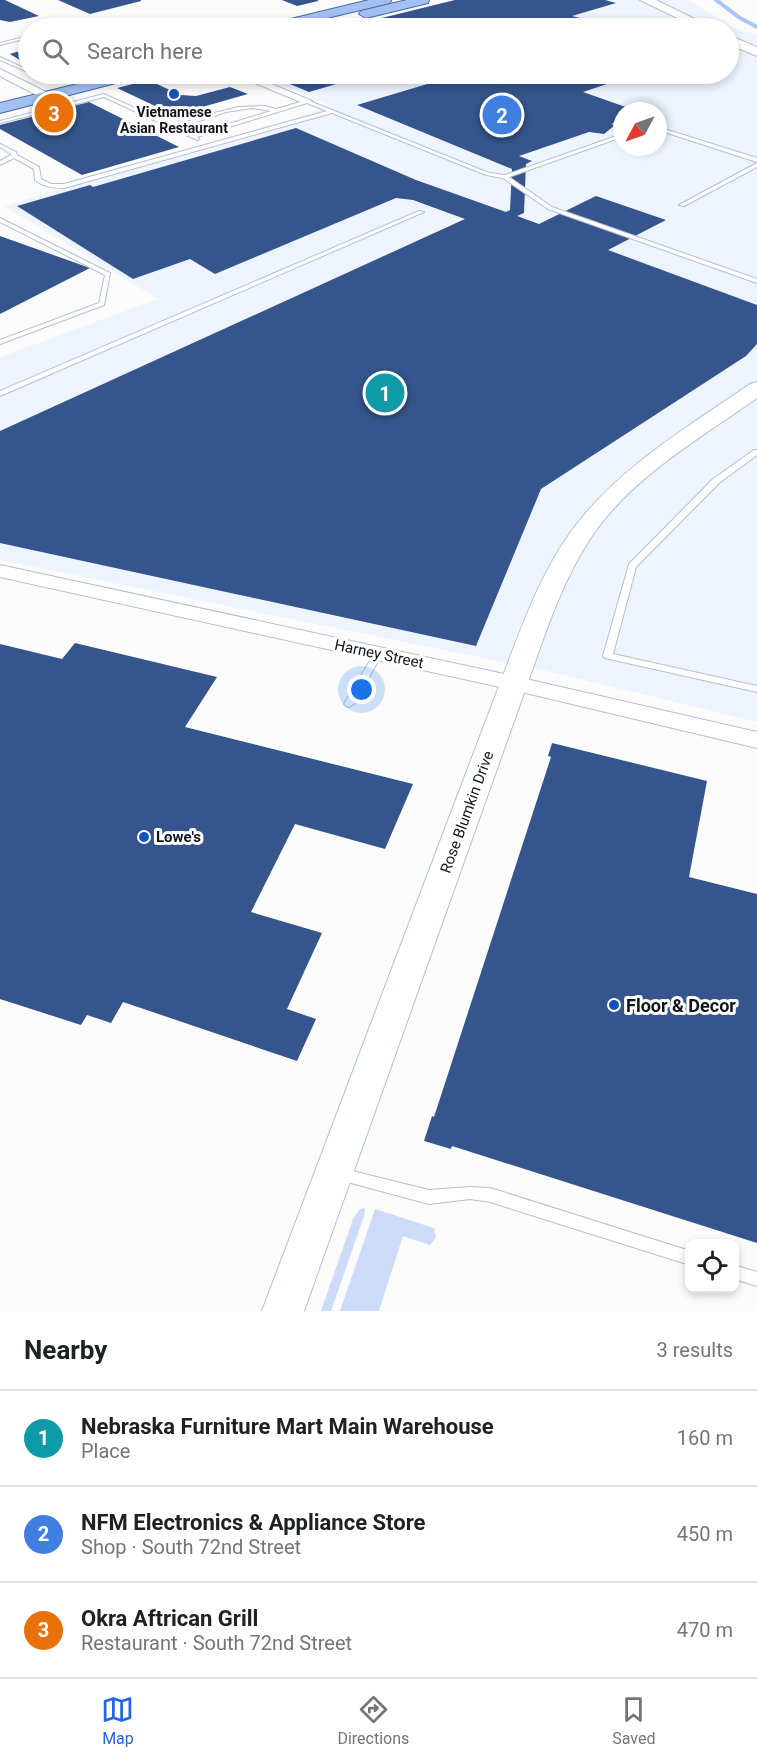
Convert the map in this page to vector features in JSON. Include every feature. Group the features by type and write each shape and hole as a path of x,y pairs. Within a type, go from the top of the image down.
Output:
{"main road":[{"path":"312,18 385,0"},
{"path":"351,18 423,0"},
{"path":"646,0 685,18"},
{"path":"739,44 757,52"},
{"path":"0,96 60,84"},
{"path":"0,108 46,96 77,84"},
{"name":"Rose Blumkin Drive","path":"283,1311 513,683 551,586 569,552 591,521 620,490 757,388"}],"street":[{"path":"1,74 18,82"},
{"path":"23,84 46,96"},
{"path":"265,84 307,101"},
{"name":"Harney Street","path":"0,571 513,683 757,740"}],"lane":[{"path":"0,44 18,40"},
{"path":"0,58 18,66"},
{"path":"91,84 102,95 196,138 307,101 488,174 505,177 550,208 757,281"},
{"path":"0,122 102,95"},
{"path":"173,128 247,106 264,106 278,111"},
{"path":"0,145 36,168 38,180 43,184 50,187 64,186 332,111"},
{"path":"667,131 757,160"},
{"path":"505,177 613,138"},
{"path":"0,163 14,156"},
{"path":"682,205 757,165"},
{"path":"0,394 421,212"},
{"path":"0,220 108,274 102,304 0,342"},
{"path":"757,452 716,481 632,566 608,656 757,690"},
{"path":"349,704 378,654"},
{"path":"334,1173 429,1197 470,1193 490,1195 685,1256"},
{"path":"739,1273 757,1279"}],"shaded area":[{"path":"454,0 688,0 718,18 381,18"},
{"path":"739,29 757,35 757,722 543,670 0,560 0,357 158,299 4,206 333,106 281,84 739,84"},
{"path":"365,1208 331,1311 321,1311 353,1219 360,1209"},
{"path":"375,1209 434,1228 436,1237 430,1245 403,1236 379,1311 340,1311"}],"building":[{"path":"0,0 5,0 39,16 18,18 18,20 10,22 0,20"},
{"path":"58,0 141,0 141,1 90,14"},
{"path":"282,0 318,0 318,1 297,6"},
{"path":"455,0 605,0 616,3 572,16 580,18 382,18"},
{"path":"18,52 18,59 10,54"},
{"path":"132,84 157,84 181,95 196,96 230,87 248,94 174,115 117,88"},
{"path":"290,84 336,84 309,92"},
{"path":"427,84 607,84 583,92 613,103 613,123 611,124 613,127 604,134 589,132 519,156 532,161 526,164 524,213 517,216 539,224 596,196 666,220 608,250 757,305 757,344 746,356 541,489 476,646 0,543 0,431 465,219 413,200 396,198 215,274 190,259 133,279 17,206 90,185 93,187 296,128 416,180 506,212 510,210 512,169 357,105"},
{"path":"89,102 179,147 82,175 0,129 0,125"},
{"path":"0,236 90,268 0,314"},
{"name":"Lowe's","path":"75,643 217,677 185,727 413,784 385,849 295,824 251,912 322,933 287,1009 316,1019 297,1061 123,1002 111,1023 87,1015 81,1025 0,999 0,644 62,659"},
{"name":"Floor & Decor","path":"552,743 707,781 689,877 757,894 757,1243 452,1146 451,1149 424,1141 432,1116 434,1117 551,757 548,756"}],"waterway":[{"path":"716,0 740,18 757,27"}],"place":[{"name":"Vietnamese Asian Restaurant","path":"174,94"},
{"name":"Okra Aftrican Grill","path":"54,113"},
{"name":"NFM Electronics & Appliance Store","path":"502,115"},
{"name":"Nebraska Furniture Mart Main Warehouse","path":"385,393"},
{"name":"Lowe's","path":"144,837"},
{"name":"Floor & Decor","path":"614,1005"}]}
